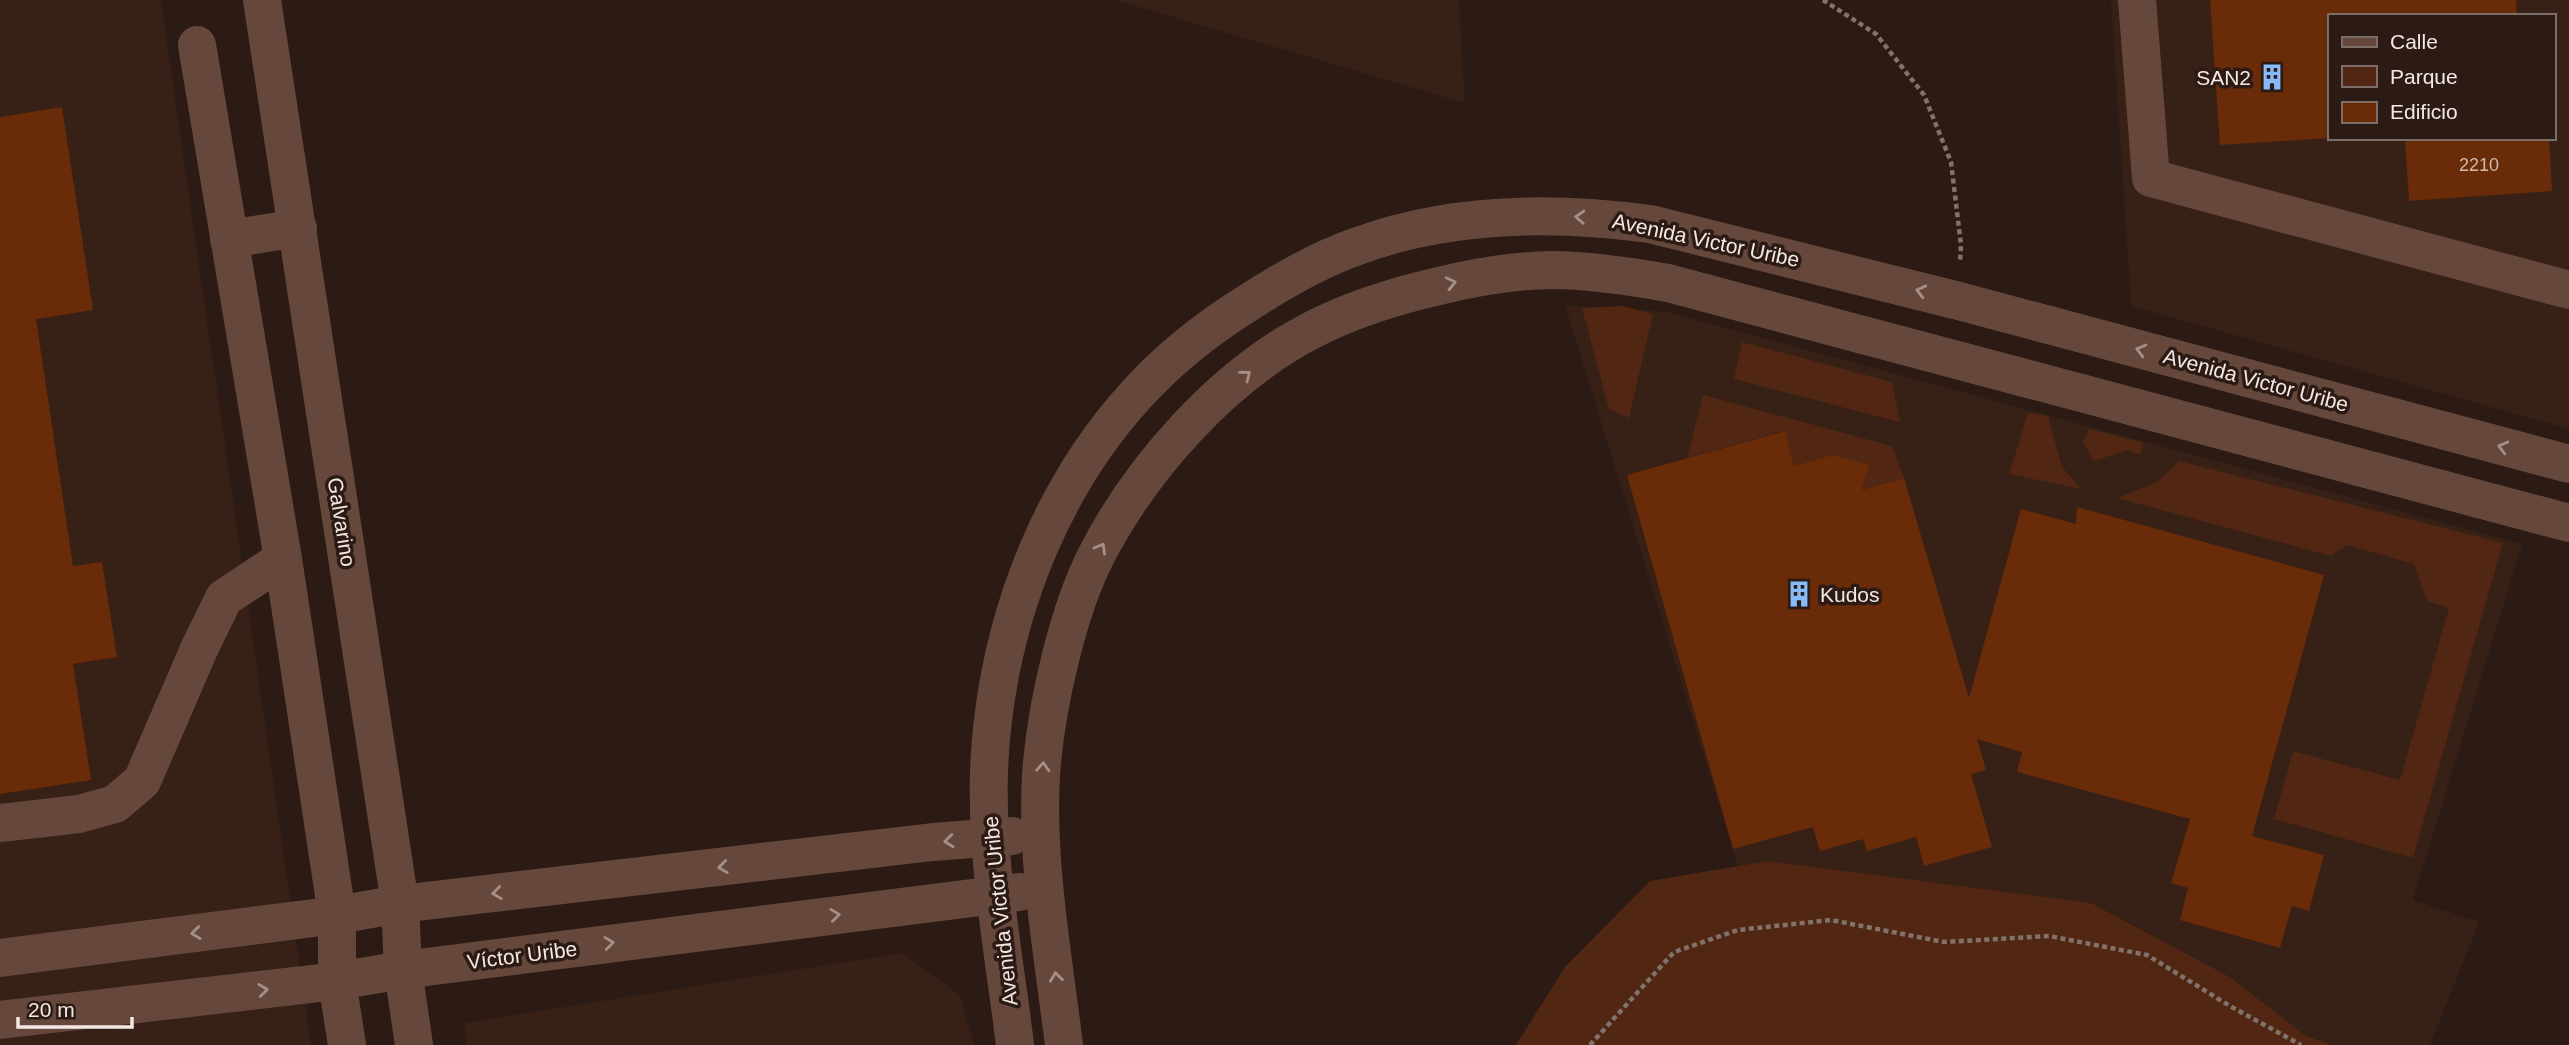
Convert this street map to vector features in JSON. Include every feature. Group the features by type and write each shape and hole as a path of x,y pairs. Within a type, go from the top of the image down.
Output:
{"street":[{"name":"Galvarino","path":"262,0 400,904 403,970 414,1045"},
{"path":"2137,0 2151,178 2569,290"},
{"path":"197,45 283,559 337,915 337,981 347,1045"},
{"name":"Avenida Victor Uribe","path":"1015,1045 988,837 988,766 1000,673 1014,617 1032,563 1079,471 1135,396 1179,353 1227,316 1269,289 1358,246 1412,231 1478,220 1558,216 1650,224 1959,301 2569,464"},
{"path":"229,239 298,228"},
{"path":"1064,1045 1044,888 1042,764 1048,718 1062,655 1096,557 1124,510 1176,441 1240,378 1278,350 1341,316 1420,290 1507,273 1549,270 1624,275 1668,283 2569,523"},
{"path":"2434,487 2450,432"},
{"path":"0,823 79,814 115,804 142,781 200,647 225,598 283,559"},
{"path":"0,958 337,915 400,904 988,837 1042,835"},
{"name":"Víctor Uribe","path":"0,1020 337,981 403,970 1044,888"}],"path":[{"path":"1824,0 1876,34 1929,105 1951,162 1961,246 1959,301"},
{"path":"1590,1045 1674,952 1738,930 1831,920 1944,942 2049,936 2147,955 2230,1006 2301,1045"}],"shaded area":[{"path":"0,0 161,0 311,1045 0,1045"},
{"path":"1115,0 1459,0 1465,103"},
{"path":"2111,0 2569,0 2569,429 2131,306"},
{"path":"1565,305 1667,312 2522,544 2413,900 2479,922 2430,1045 2332,1045 2306,1036 2230,977 2091,903 1768,861 1738,866"},
{"path":"902,953 960,995 974,1045 467,1045 464,1023"}],"green space":[{"path":"1623,306 1653,314 1629,418 1609,409 1582,308"},
{"path":"1742,342 1892,382 1900,422 1734,379"},
{"path":"1703,395 1892,446 1904,478 1862,490 1869,465 1794,466 1784,431 1687,458"},
{"path":"2028,413 2048,416 2062,467 2081,489 2009,474"},
{"path":"2089,429 2144,443 2140,455 2127,450 2094,461 2083,443"},
{"path":"2179,461 2503,543 2413,858 2274,819 2293,751 2400,780 2449,608 2427,601 2414,564 2347,545 2331,556 2117,498 2157,482"},
{"path":"1768,861 2091,903 2230,977 2306,1036 2332,1045 1516,1045 1565,967 1650,881"}],"building":[{"name":"SAN2","path":"2210,0 2516,0 2517,14 2328,14 2328,138 2220,145"},
{"path":"62,107 93,310 36,319 73,566 102,562 117,657 73,664 91,780 0,794 0,117"},
{"path":"2405,140 2549,140 2552,191 2409,201"},
{"path":"1785,431 1794,466 1833,455 1869,465 1862,490 1904,478 1969,698 2021,509 2076,524 2077,507 2324,575 2252,836 2324,855 2309,911 2292,906 2280,948 2180,920 2188,888 2171,883 2190,819 2017,772 2022,752 1977,739 1986,770 1971,774 1992,847 1924,866 1916,837 1867,851 1863,839 1820,851 1813,827 1733,849 1627,475"}],"place":[{"name":"SAN2","path":"2272,77"},
{"name":"Kudos","path":"1799,594"}]}
